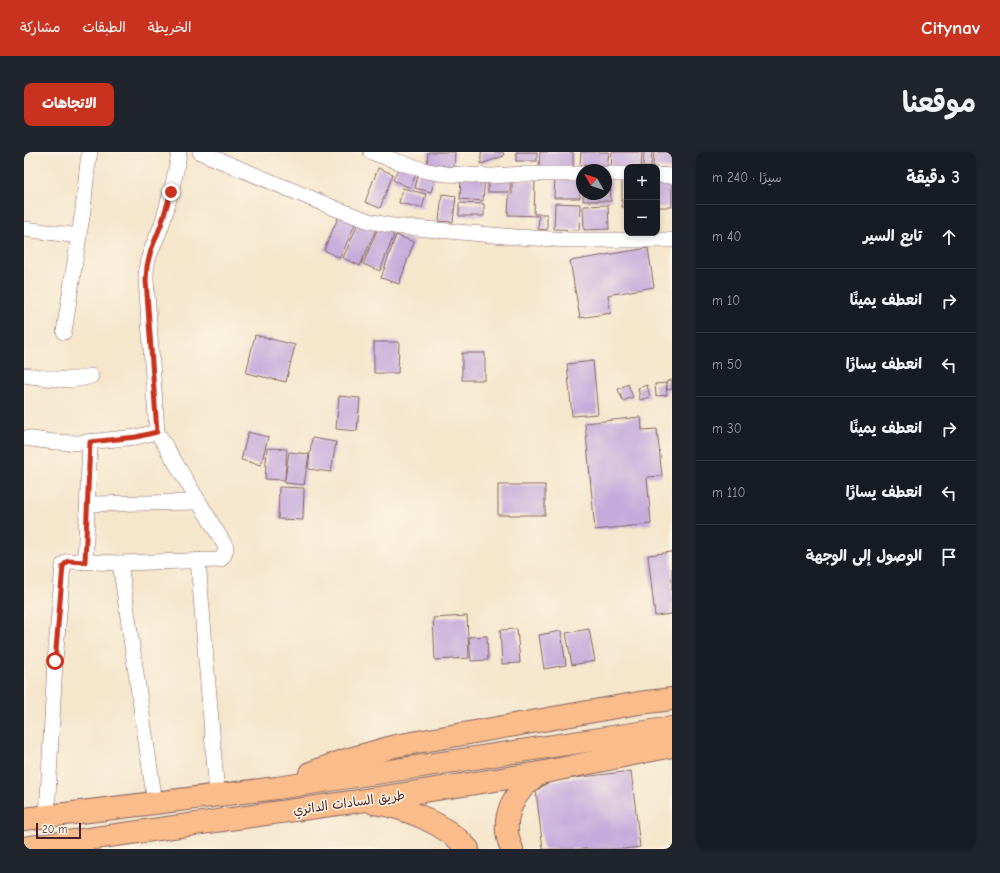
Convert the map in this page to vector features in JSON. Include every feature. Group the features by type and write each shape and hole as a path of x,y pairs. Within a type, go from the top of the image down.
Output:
{"highway":[{"path":"277,788 293,780 346,760 395,746 631,704 672,699"},
{"name":"طريق السادات الدائري","path":"24,819 277,788 671,734"},
{"name":"طريق السادات الدائري","path":"24,848 359,801 540,773 671,734"},
{"path":"512,849 507,833 509,811 519,791 532,778 540,773"},
{"path":"359,801 397,808 414,814 432,822 448,832 463,843 468,849"}],"street":[{"path":"64,332 90,152"},
{"path":"47,816 55,661 63,566 68,561 120,563 220,560 223,557 226,547 157,432 146,280 147,266 171,192 177,169 178,152"},
{"path":"200,152 334,208 369,221 393,226 516,237 672,240"},
{"path":"371,152 427,171 445,174 492,176 525,174 576,174"},
{"path":"612,174 624,174"},
{"path":"660,175 672,176"},
{"path":"24,229 79,236"},
{"path":"24,375 70,380 82,379 91,376"},
{"path":"24,438 78,443 136,437 157,432"},
{"path":"85,562 90,442"},
{"path":"88,504 199,502"},
{"path":"198,560 217,795"},
{"path":"120,563 155,803"}],"building":[{"path":"428,152 455,152 454,167 427,165"},
{"path":"481,152 503,152 504,156 481,164"},
{"path":"516,152 537,152 537,161 516,161"},
{"path":"540,152 573,152 573,168 539,167"},
{"path":"581,152 609,152 608,164 580,164"},
{"path":"612,152 642,152 641,164 624,164 624,167 612,169"},
{"path":"644,152 652,152 651,164 643,164"},
{"path":"654,152 672,152 672,169 660,168 660,164 653,164"},
{"path":"400,164 417,172 410,188 393,180"},
{"path":"378,168 393,174 380,208 365,202"},
{"path":"419,172 436,176 431,192 415,188"},
{"path":"555,175 576,176 576,198 554,198"},
{"path":"461,177 485,178 483,201 460,199"},
{"path":"488,178 510,178 510,192 488,192"},
{"path":"512,180 535,181 534,214 547,214 547,230 538,229 539,216 508,215 509,195 512,194"},
{"path":"622,181 624,181 624,207 622,207"},
{"path":"660,181 672,181 672,207 660,207"},
{"path":"402,188 426,194 422,208 399,203"},
{"path":"442,194 456,196 453,222 439,221"},
{"path":"611,200 611,201 583,201"},
{"path":"459,203 484,204 484,216 459,216"},
{"path":"555,203 580,204 579,230 554,229"},
{"path":"608,205 609,229 584,230 583,206"},
{"path":"340,213 357,220 340,258 324,250"},
{"path":"359,221 376,229 360,266 343,258"},
{"path":"378,228 394,235 380,271 363,264"},
{"path":"396,235 414,242 399,284 381,278"},
{"path":"648,248 654,287 608,295 611,313 580,318 570,261"},
{"path":"255,335 295,345 286,382 246,373"},
{"path":"374,342 399,342 398,373 374,373"},
{"path":"462,353 485,353 485,380 462,380"},
{"path":"593,361 598,414 572,416 567,364"},
{"path":"672,380 672,389 667,390 667,381"},
{"path":"666,383 667,395 656,396 655,384"},
{"path":"628,384 633,397 623,401 618,389"},
{"path":"647,385 650,397 640,400 638,388"},
{"path":"339,396 360,398 357,431 336,429"},
{"path":"641,417 642,430 657,429 662,476 647,477 651,524 595,530 585,423"},
{"path":"248,432 268,437 261,465 241,460"},
{"path":"312,438 336,442 331,472 308,469"},
{"path":"267,448 287,449 285,479 289,452 309,454 304,485 285,483 285,480 265,479"},
{"path":"498,485 545,485 545,515 498,515"},
{"path":"279,487 304,488 303,520 278,519"},
{"path":"672,552 672,614 655,616 648,555"},
{"path":"467,616 469,658 435,660 433,618"},
{"path":"517,629 520,663 502,664 500,630"},
{"path":"589,629 595,661 572,665 566,633"},
{"path":"561,631 566,665 544,669 539,635"},
{"path":"487,636 488,660 471,661 469,637"},
{"path":"631,771 640,847 624,849 543,849 536,791 550,781"}],"route":[{"path":"55,661 63,566 68,561 85,562 90,442 136,437 157,432 146,280 147,266 151,250 161,225 171,192"}]}
